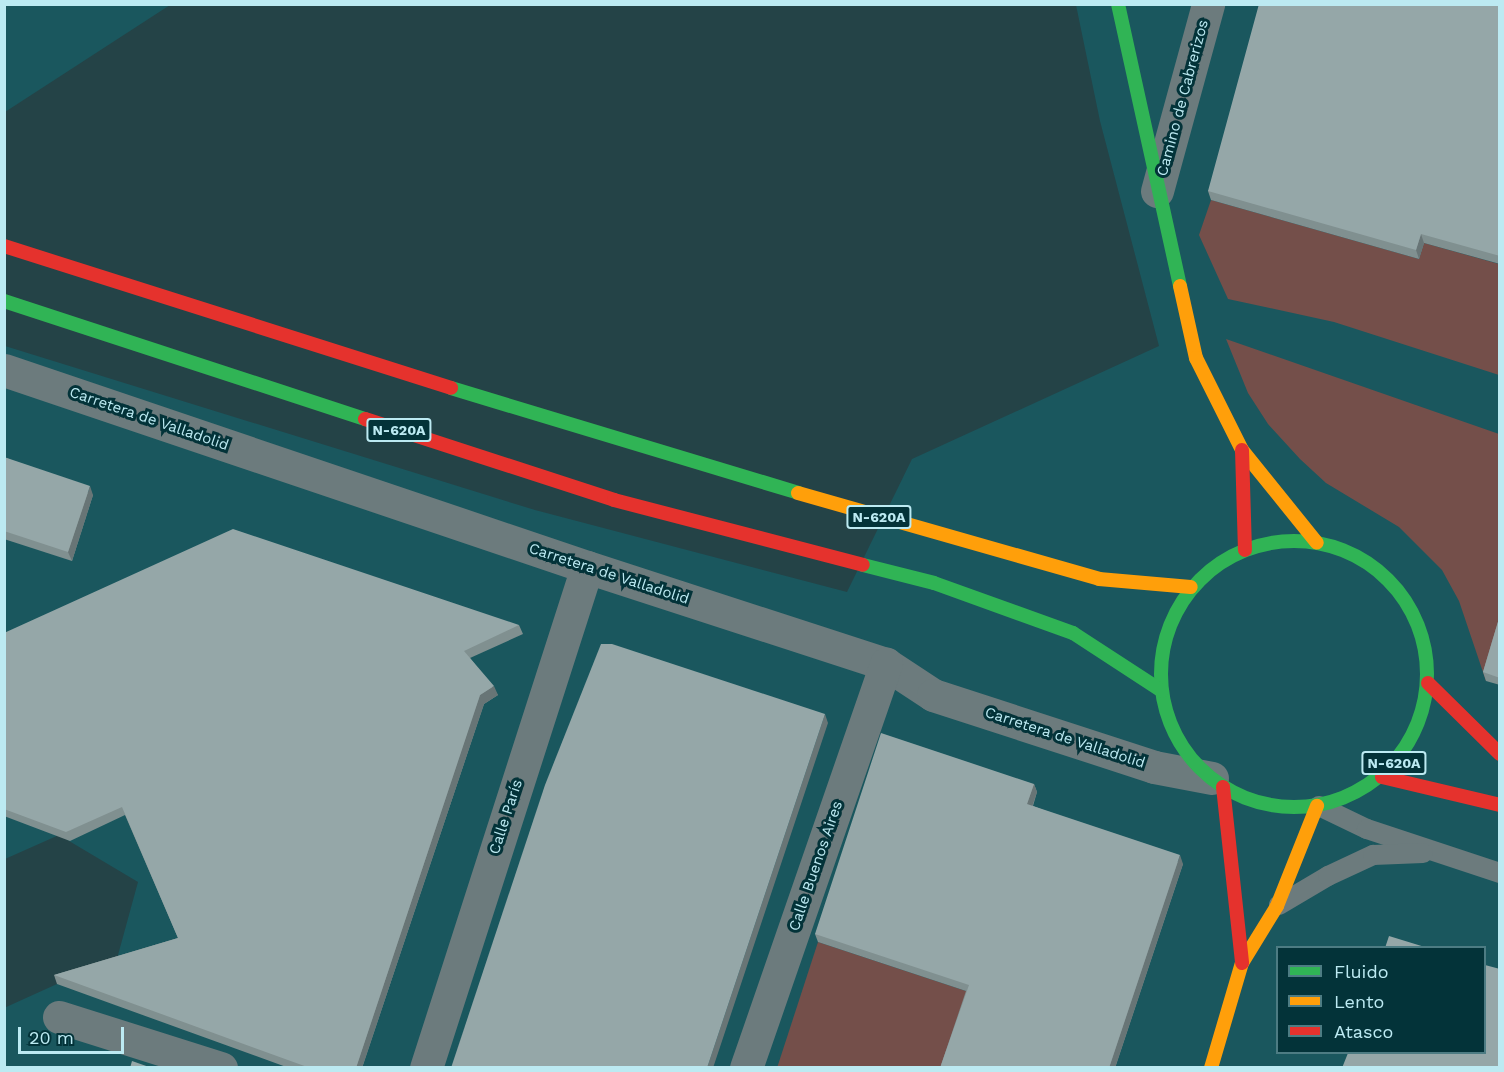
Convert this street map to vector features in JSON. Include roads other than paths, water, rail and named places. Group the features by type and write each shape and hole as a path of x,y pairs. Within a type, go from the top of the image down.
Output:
{"main road":[{"name":"Camino de Cabrerizos","path":"1118,4 1157,191 1196,358 1242,450 1317,543"},
{"name":"N-620A","path":"4,246 653,452 1099,579 1191,587"},
{"name":"N-620A","path":"4,301 614,500 934,583 1073,633 1162,691"},
{"name":"Camino de Cabrerizos","path":"1242,450 1245,550"},
{"name":"N-620A","path":"1280,541 1317,543 1354,556 1386,578 1410,608 1422,643 1428,683 1422,718 1408,746 1382,777 1344,800 1318,806 1266,803 1217,783 1179,739 1162,691 1162,641 1168,620 1191,587 1215,566 1245,550 1280,541"},
{"path":"1428,683 1500,754"},
{"name":"N-620a","path":"1382,777 1500,805"},
{"path":"1217,783 1242,963"},
{"path":"1211,1068 1242,963 1277,906 1318,806"}],"street":[{"name":"Camino de Cabrerizos","path":"1157,191 1208,4"},
{"name":"Carretera de Valladolid","path":"4,370 587,567 886,664 933,695 1154,767 1217,783"},
{"name":"Calle París","path":"426,1068 587,567"},
{"name":"Calle Buenos Aires","path":"746,1068 886,664"},
{"path":"59,1017 221,1068"}],"lane":[{"path":"1318,806 1367,829 1500,873"},
{"path":"1277,906 1328,876 1373,855 1434,852"}]}
